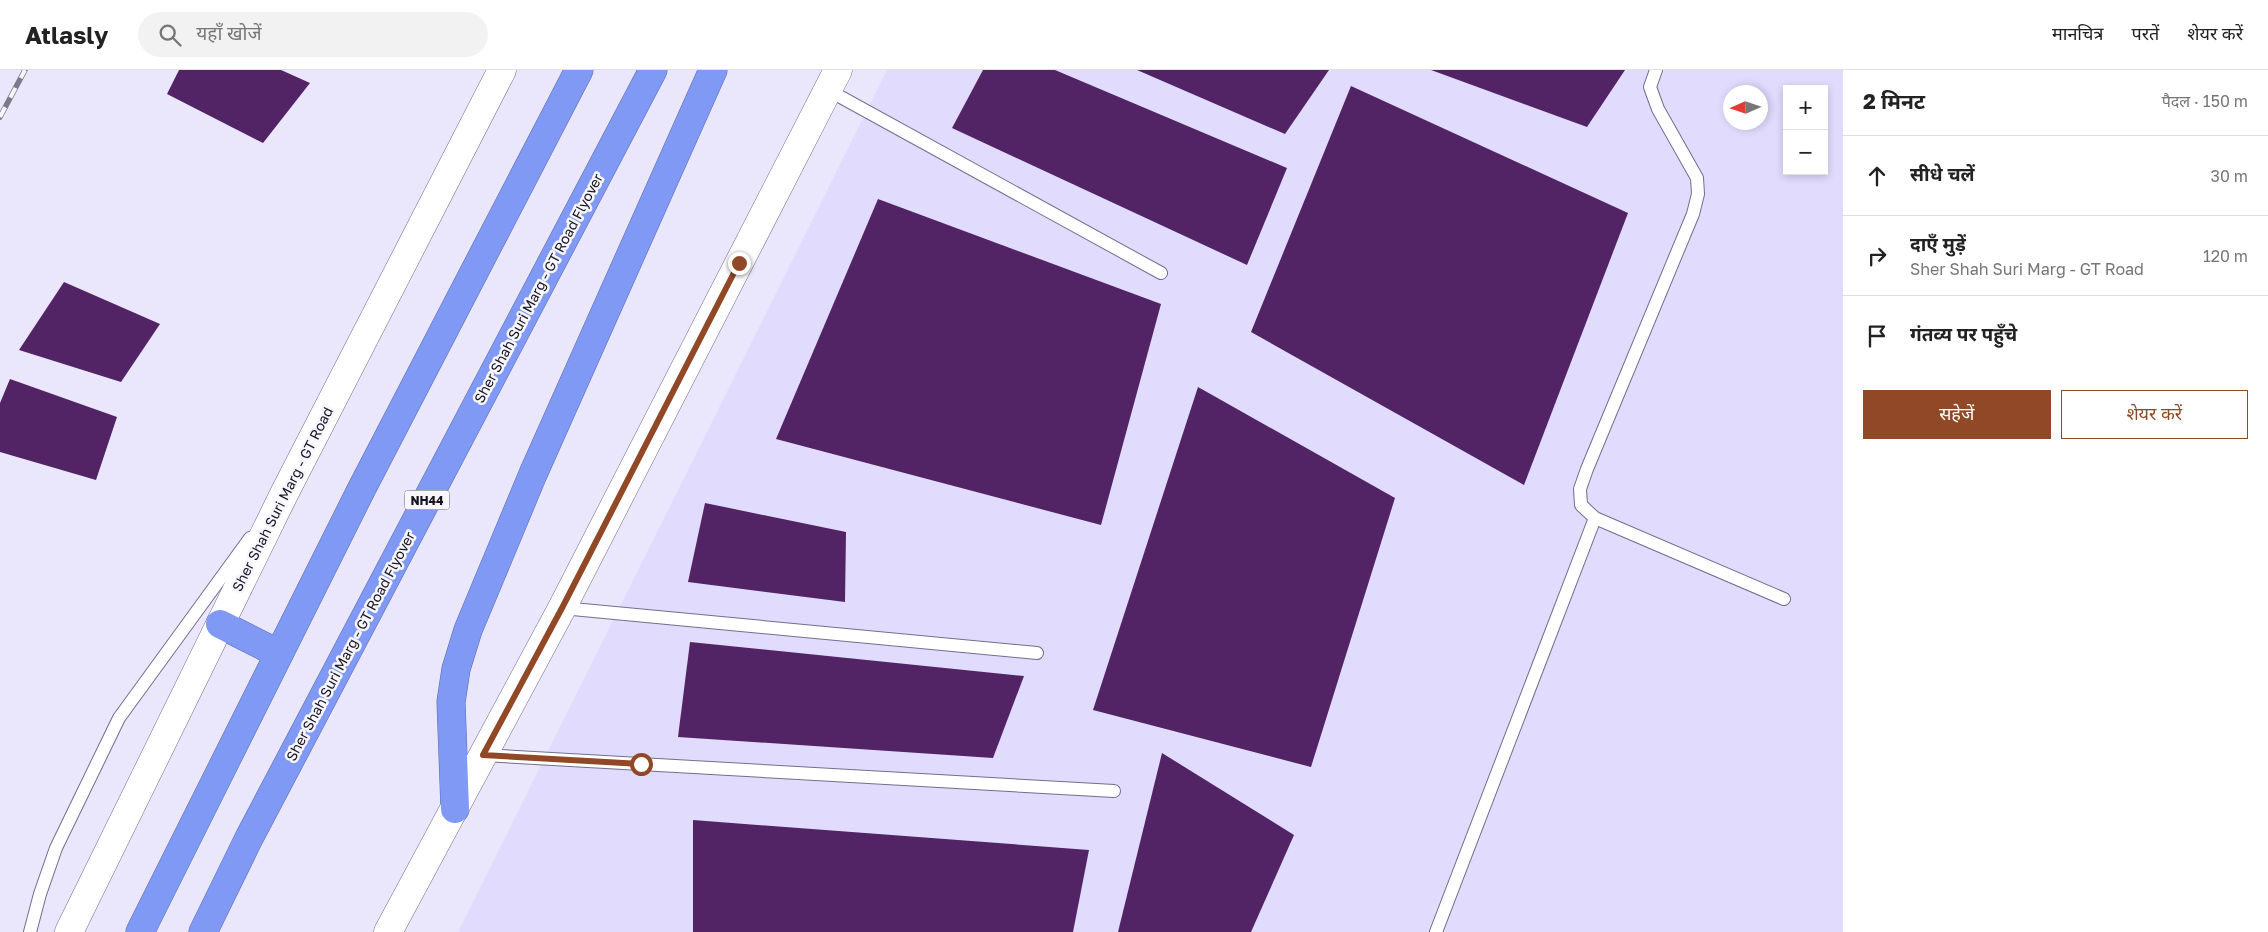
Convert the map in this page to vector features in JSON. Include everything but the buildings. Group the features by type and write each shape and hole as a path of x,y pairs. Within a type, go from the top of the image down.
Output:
{"highway":[{"path":"140,932 362,488 579,70"},
{"name":"Sher Shah Suri Marg - GT Road Flyover","path":"203,932 248,838 653,70"},
{"path":"455,808 451,702 456,668 468,630 533,474 713,70"},
{"path":"220,624 279,654"}],"street":[{"name":"Sher Shah Suri Marg - GT Road","path":"69,932 285,492 502,70"},
{"path":"388,932 562,608 833,80"}],"lane":[{"path":"1656,70 1650,86 1658,110 1697,178 1698,194 1693,214 1580,489 1581,505 1595,518 1784,599"},
{"path":"833,80 1161,273"},
{"path":"30,932 40,894 56,848 119,718 285,492"},
{"path":"1436,932 1595,518"},
{"path":"562,608 1037,653"},
{"path":"483,755 1114,791"}],"shaded area":[{"path":"887,70 1843,70 1843,932 458,932"}],"railway":[{"path":"0,117 25,70"}],"route":[{"path":"641,764 483,755 562,608 739,263"}]}
